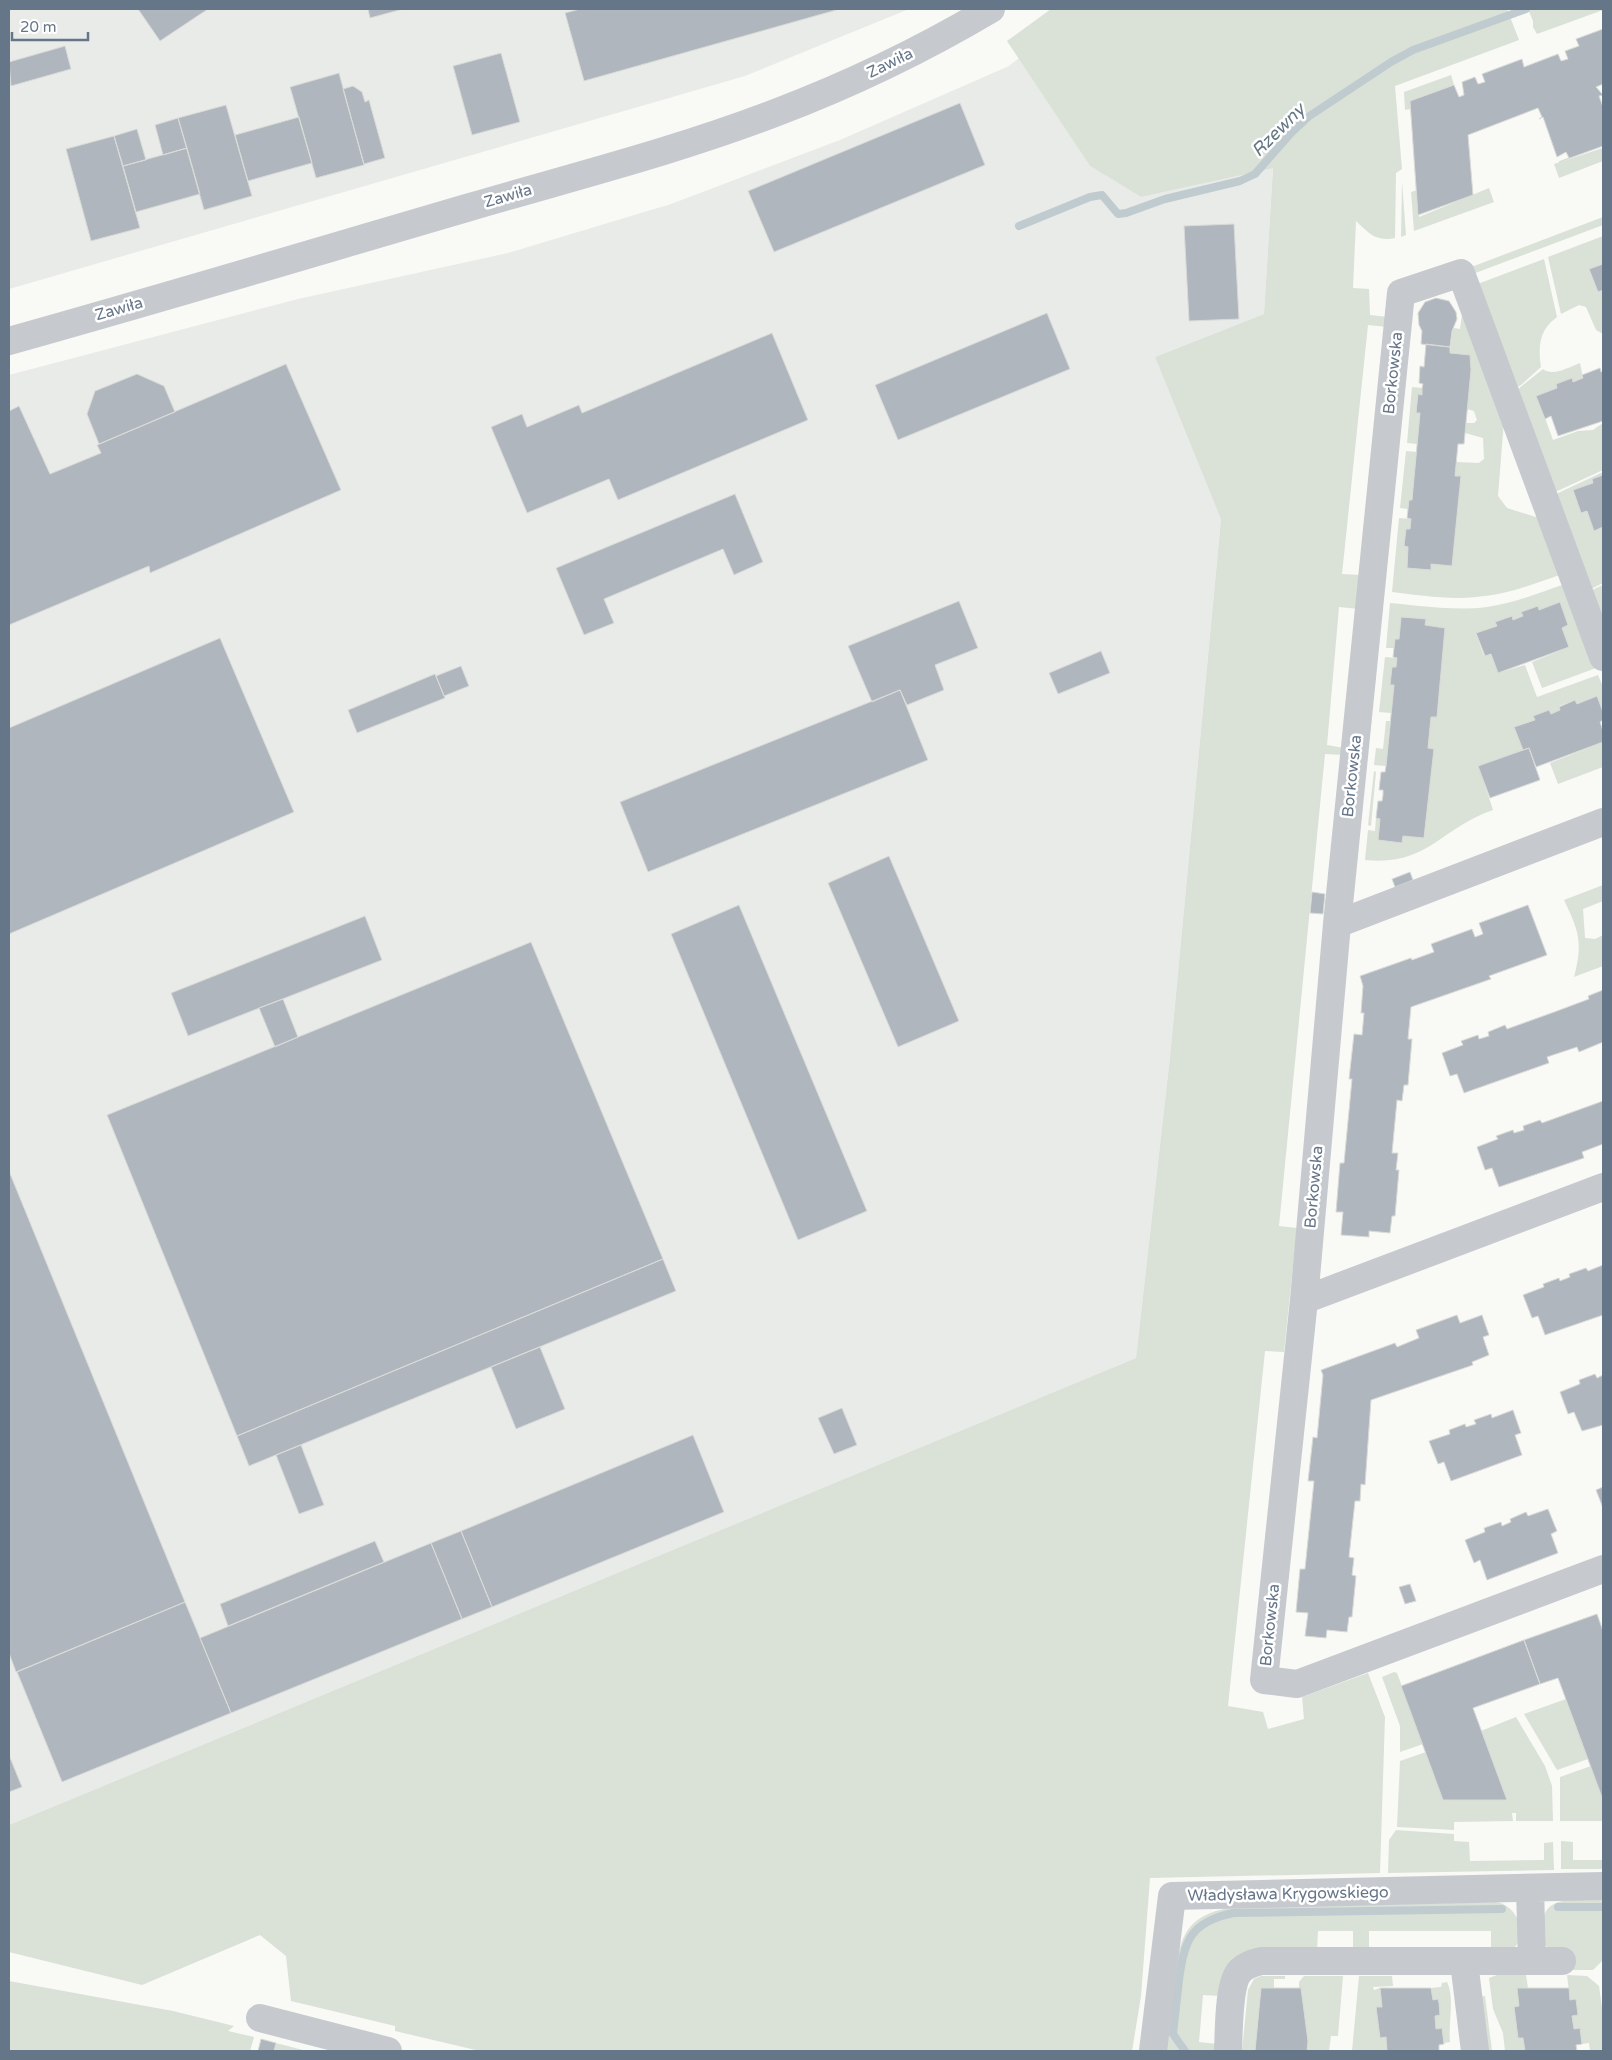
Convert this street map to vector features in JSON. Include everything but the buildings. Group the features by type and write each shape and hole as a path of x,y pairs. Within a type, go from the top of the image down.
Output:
{"street":[{"name":"Zawiła","path":"9,341 680,145 774,113 872,73 991,9"},
{"name":"Borkowska","path":"1603,657 1461,273 1401,293 1337,924 1304,1300 1264,1680 1297,1684 1603,1569"},
{"path":"1337,924 1603,822"},
{"path":"1304,1300 1603,1187"},
{"name":"Władysława Krygowskiego","path":"1153,2051 1172,1896 1603,1886"},
{"path":"1530,1888 1532,1962"},
{"path":"1228,2051 1234,1982 1239,1972 1250,1964 1270,1961 1562,1961"},
{"path":"1464,1962 1475,2051"},
{"path":"260,2018 388,2051"}],"shaded area":[{"path":"9,9 909,9 745,76 9,289"},
{"path":"1051,9 1507,9 1519,40 1395,86 1402,169 1396,173 1395,238 1377,238 1356,221 1353,288 1369,289 1370,315 1388,317 1387,327 1368,325 1342,574 1362,575 1359,609 1339,607 1327,745 1344,748 1343,755 1325,754 1279,1226 1297,1228 1284,1352 1265,1351 1228,1706 1263,1712 1268,1729 1304,1719 1302,1697 1368,1673 1385,1717 1380,1873 1150,1878 1141,1996 1132,2051 480,2051 395,2031 395,2026 291,2001 286,1956 260,1935 142,1985 9,1952 9,1825 1136,1358 1170,1057 1221,519 1155,357 1264,314 1273,168 1141,197 1090,166 1007,41"},
{"path":"1528,9 1603,9 1603,10 1537,34"},
{"path":"1019,58 1090,166 1141,197 1273,167 1264,314 1155,357 1221,518 1170,1057 1136,1358 9,1825 9,375 298,299 508,253 671,204 840,140 1009,66"},
{"path":"1451,75 1454,85 1410,101 1411,109 1405,110 1404,92"},
{"path":"1603,148 1603,161 1559,178 1554,164"},
{"path":"1402,182 1406,235 1401,237"},
{"path":"1489,188 1494,202 1414,231 1411,192 1417,190 1419,217"},
{"path":"1603,217 1603,225 1470,275 1466,263 1474,266"},
{"path":"1603,236 1603,264 1589,269 1598,292 1603,290 1603,334 1596,330 1586,307 1579,305 1561,314 1548,257"},
{"path":"1544,259 1557,317 1546,327 1541,339 1541,367 1514,389 1475,285"},
{"path":"1462,314 1504,420 1498,496 1507,508 1539,518 1562,574 1520,588 1487,596 1444,598 1392,592 1399,518 1411,519 1410,529 1406,529 1404,546 1408,547 1407,568 1430,570 1431,564 1452,566 1461,477 1455,476 1456,462 1479,463 1484,459 1483,438 1465,433 1465,423 1474,423 1477,420 1474,411 1467,409 1470,355 1450,353 1452,331 1454,328 1460,329"},
{"path":"1580,363 1583,378 1573,382 1572,379 1556,384 1557,388 1537,396 1553,440 1578,431 1593,430 1603,423 1603,470 1553,493 1518,389 1543,369 1556,372"},
{"path":"1412,387 1422,388 1422,395 1418,395 1416,412 1420,413 1417,444 1407,443"},
{"path":"1406,451 1417,452 1412,500 1409,500 1408,509 1400,508"},
{"path":"1603,472 1603,475 1592,479 1593,483 1573,491 1581,513 1587,511 1595,530 1603,527 1603,583 1589,590 1554,495"},
{"path":"1565,584 1596,668 1542,688 1532,662 1569,647 1562,628 1568,625 1539,610 1538,607 1522,612 1523,616 1513,620 1511,616 1495,622 1497,626 1476,634 1484,656 1491,654 1498,673 1525,665 1537,697 1598,675 1603,687 1603,712 1597,696 1577,704 1575,700 1559,706 1560,710 1551,714 1549,710 1534,716 1535,720 1514,727 1523,750 1479,767 1493,810 1460,826 1420,852 1387,860 1365,860 1368,830 1375,831 1376,818 1380,819 1378,840 1402,843 1403,836 1424,838 1434,750 1428,748 1431,717 1437,717 1445,628 1425,625 1425,619 1401,617 1399,639 1395,639 1394,648 1386,648 1390,603 1426,607 1487,607 1517,600"},
{"path":"1603,585 1603,628 1590,591"},
{"path":"1385,657 1397,658 1396,667 1392,667 1390,684 1394,685 1391,713 1379,712"},
{"path":"1386,721 1390,721 1386,766 1374,765 1376,748 1383,749"},
{"path":"1603,742 1603,767 1558,784 1550,763"},
{"path":"1374,771 1376,772 1371,826 1368,825"},
{"path":"1603,885 1603,901 1583,909 1585,938 1595,939 1603,935 1603,966 1574,977 1579,946 1578,937 1564,900"},
{"path":"1394,1672 1397,1673 1423,1744 1400,1752 1400,1726 1382,1677"},
{"path":"1566,1699 1588,1759 1557,1770 1524,1714"},
{"path":"1516,1717 1545,1766 1552,1786 1553,1821 1516,1821 1516,1813 1512,1813 1513,1821 1454,1822 1454,1830 1397,1827 1400,1761 1426,1752 1443,1800 1506,1800 1481,1731"},
{"path":"1591,1766 1603,1800 1603,1821 1560,1821 1560,1777"},
{"path":"1396,1830 1454,1834 1454,1841 1469,1842 1470,1861 1544,1860 1544,1843 1553,1842 1554,1870 1388,1873 1389,1840"},
{"path":"1561,1841 1573,1842 1573,1860 1603,1860 1603,1869 1561,1869"},
{"path":"1569,1900 1603,1900 1602,1961 1593,1970 1570,1970 1570,1950 1552,1950 1544,1945 1543,1924 1547,1910 1552,1905"},
{"path":"1495,1902 1509,1908 1515,1914 1518,1921 1520,1936 1518,1943 1513,1949 1491,1950 1491,1931 1369,1931 1369,1950 1353,1950 1353,1931 1318,1931 1317,1951 1257,1950 1221,1996 1203,1995 1199,2042 1217,2044 1216,2051 1166,2051 1181,1945 1185,1934 1192,1926 1200,1918 1212,1912 1228,1908"},
{"path":"1497,1975 1526,1975 1528,1988 1517,1988 1519,2006 1514,2007 1518,2038 1523,2038 1525,2051 1505,2051 1503,2033 1493,2009 1489,1978"},
{"path":"1567,1975 1587,1976 1599,1986 1603,2015 1603,2051 1590,2051 1589,2043 1582,2044 1580,2028 1574,2029 1572,2016 1576,1999 1570,2000"},
{"path":"1261,1976 1285,1976 1285,1979 1274,1979 1274,1988 1261,1988 1255,2051 1242,2051 1248,1990 1254,1979"},
{"path":"1304,1976 1343,1976 1338,2036 1331,2036 1329,2051 1307,2051 1308,2041 1301,1989 1299,1988 1299,1982"},
{"path":"1359,1976 1392,1976 1393,1986 1373,1987 1374,1990 1380,1988 1382,2007 1377,2007 1380,2038 1386,2037 1387,2051 1352,2051"},
{"path":"9,1981 173,2011 234,2026 228,2031 254,2037 250,2051 9,2051"},
{"path":"1447,1982 1451,1995 1450,2042 1444,2043 1442,2029 1436,2029 1435,2016 1440,2015 1439,2003 1433,2000 1431,1988 1441,1987 1442,1983"},
{"path":"1485,1996 1492,2051 1484,2051 1477,1997"},
{"path":"276,2043 303,2050 303,2051 274,2051"}],"waterway":[{"name":"Rzewny","path":"1019,226 1090,197 1102,195 1118,214 1165,199 1240,181 1255,174 1291,133 1308,117 1391,62 1413,50 1526,9"},
{"path":"1558,1907 1603,1907"},
{"path":"1185,2051 1173,2034 1184,1954 1192,1935 1199,1928 1219,1917 1233,1913 1502,1909"}]}
